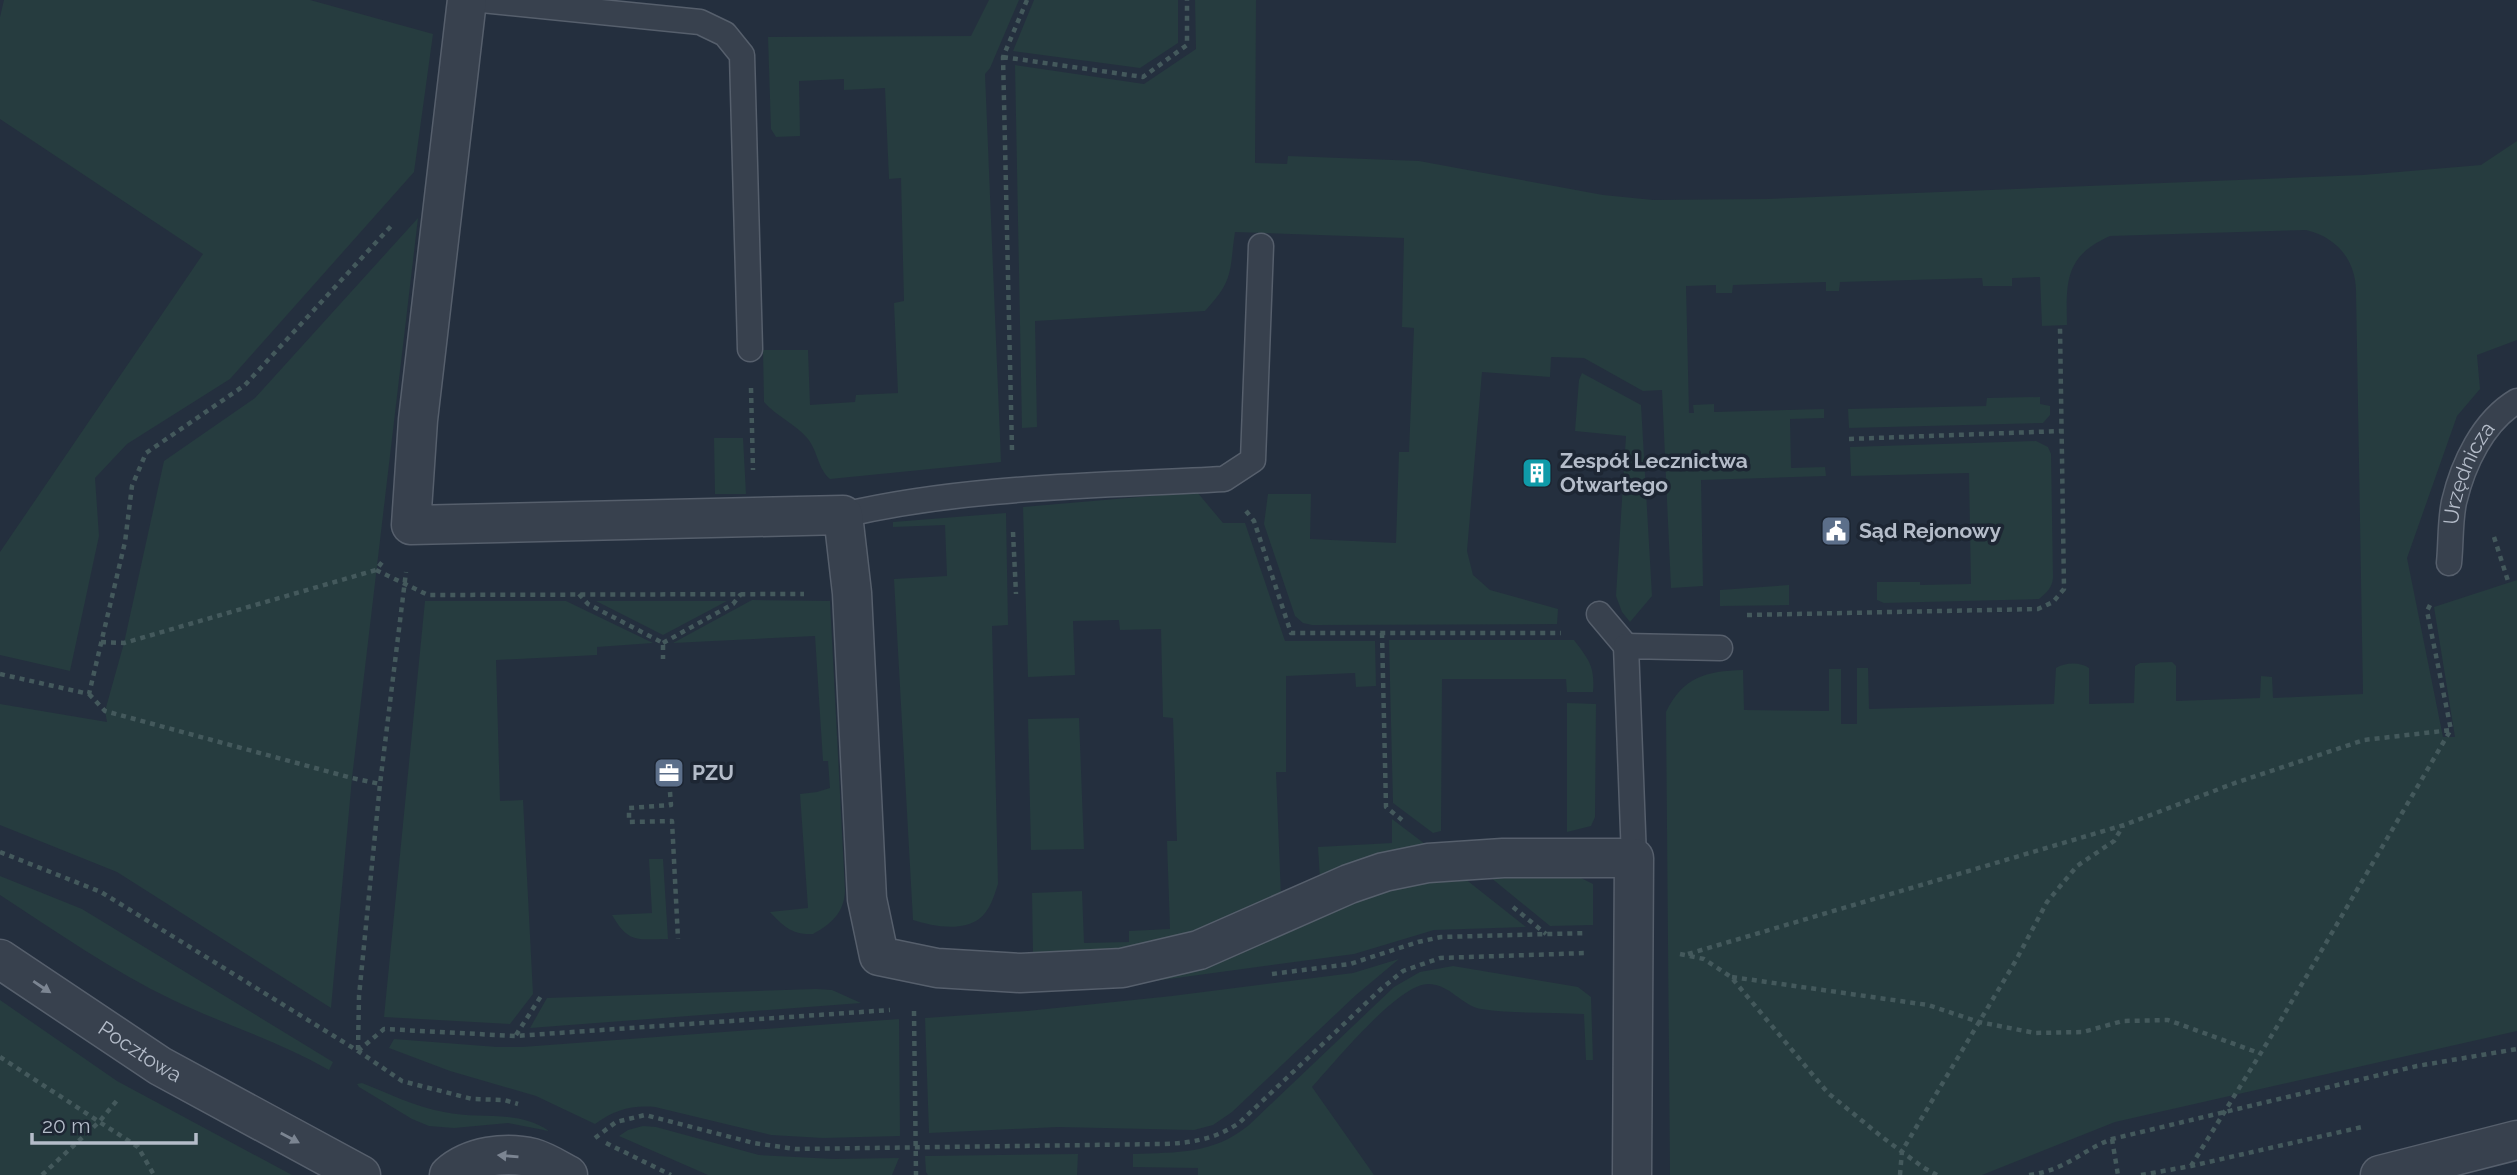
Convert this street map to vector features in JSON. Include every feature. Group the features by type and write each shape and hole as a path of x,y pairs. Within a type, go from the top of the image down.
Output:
{"street":[{"path":"467,0 418,420 411,525 844,515 852,593 867,899 879,956 937,968 1006,972 1122,968 1199,950 1349,884 1384,872 1428,863 1503,858 1634,858 1632,1175"},
{"name":"Pocztowa","path":"0,959 160,1066 361,1175"},
{"path":"2380,1175 2517,1140"},
{"path":"449,1175 459,1167 495,1155 533,1158 567,1175"}],"lane":[{"path":"482,0 700,22 725,34 741,55 750,349"},
{"path":"844,515 880,506 1013,490 1224,479 1253,460 1261,246"},
{"name":"Urzędnicza","path":"2449,563 2454,502 2471,454 2486,429 2517,401"},
{"path":"1598,614 1626,646 1634,858"},
{"path":"1626,646 1720,648"}],"path":[{"path":"1016,594 1003,57 1027,0"},
{"path":"1003,57 1143,77 1187,46 1187,0"},
{"path":"89,694 125,542 132,486 146,453 245,385 418,197 446,181"},
{"path":"1737,615 2038,610 2053,602 2064,589 2060,327"},
{"path":"751,392 753,451"},
{"path":"1849,439 2061,431"},
{"path":"1254,521 1291,633 1566,633"},
{"path":"101,642 124,643 376,570 411,525"},
{"path":"0,852 102,892 358,1051 359,996 380,784 411,525"},
{"path":"2191,1166 2451,730 2427,611 2449,563 2498,548"},
{"path":"376,570 428,595 852,593"},
{"path":"579,594 588,604 663,643"},
{"path":"663,643 733,604 741,594"},
{"path":"1382,633 1386,807 1546,934"},
{"path":"663,643 663,659"},
{"path":"0,674 89,694 105,711 380,784"},
{"path":"1687,955 2124,825 2235,783 2364,740 2451,730"},
{"path":"670,792 671,805 629,808 629,822 672,821 678,939"},
{"path":"1900,1175 1902,1152 2047,902 2077,866 2114,841 2124,825"},
{"path":"567,1175 580,1154 604,1129 616,1122 645,1115 776,1147 813,1149 1163,1144 1207,1139 1219,1136 1245,1118 1394,978 1416,965 1440,958 1633,953 1687,955 1711,962 1731,977 1828,1093 1902,1152 1937,1175"},
{"path":"1731,977 1928,1005 1979,1023 2035,1033 2083,1032 2123,1021 2168,1020 2259,1054"},
{"path":"515,1036 543,993"},
{"path":"914,1009 916,1175"},
{"path":"2029,1175 2067,1165 2088,1150 2112,1139 2417,1066 2517,1049"},
{"path":"0,1057 138,1147 154,1175"},
{"path":"42,1175 99,1122"},
{"path":"2112,1139 2118,1175"},
{"path":"2141,1175 2303,1142"}],"green space":[{"path":"4,0 310,0 433,34 414,172 230,379 127,444 95,478 99,536 70,671 0,655 0,552 203,254 0,119 0,17"},
{"path":"989,0 1019,0 985,74 1001,462 830,479 808,439 764,402 763,350 808,350 810,405 855,402 856,395 898,393 894,303 904,301 901,178 889,179 885,88 844,90 844,79 799,81 800,136 776,137 771,129 768,37 971,36"},
{"path":"1034,0 1178,0 1178,43 1140,68 1013,51"},
{"path":"1195,0 1256,0 1255,163 1287,164 1288,156 1419,161 1603,195 1653,200 1767,199 2363,175 2481,165 2517,141 2517,340 2477,355 2480,389 2457,416 2407,558 2443,737 2455,737 2434,607 2517,580 2517,1031 2115,1122 1982,1175 1670,1175 1666,712 1673,700 1697,678 1718,672 1743,670 1744,710 1829,711 1829,669 1841,669 1841,724 1857,724 1857,668 1868,668 1869,709 2054,704 2056,668 2073,664 2089,668 2089,704 2134,703 2135,666 2140,663 2172,662 2176,666 2176,701 2260,698 2261,676 2272,677 2273,698 2363,694 2356,290 2348,259 2335,244 2306,230 2110,236 2084,252 2076,261 2068,283 2067,325 2042,326 2040,277 2012,278 2012,286 1983,286 1982,278 1840,282 1839,291 1826,291 1826,282 1733,285 1732,293 1716,293 1716,285 1686,286 1689,413 1694,413 1693,405 1714,404 1714,412 1824,409 1824,418 1790,419 1791,468 1825,467 1826,476 1701,480 1703,586 1671,588 1662,390 1643,391 1584,358 1551,357 1550,377 1482,372 1467,551 1473,575 1490,590 1558,609 1557,624 1303,623 1295,616 1264,524 1268,494 1311,494 1310,539 1396,543 1399,452 1409,452 1414,328 1402,327 1404,238 1235,232 1226,282 1205,311 1035,321 1037,427 1022,428 1015,65 1144,84 1196,49"},
{"path":"418,218 352,778 331,1008 117,872 0,825 0,704 107,722 105,711 124,643 164,461 255,398"},
{"path":"1582,373 1641,405 1652,596 1630,622 1622,612 1616,596 1626,436 1575,431 1579,380"},
{"path":"2040,397 2040,404 2050,406 2050,415 2043,423 1849,428 1848,409 1986,406 1987,398"},
{"path":"714,438 743,438 746,494 715,494"},
{"path":"2036,441 2048,447 2051,454 2053,578 2047,592 2039,599 1884,603 1877,600 1877,582 1971,584 1969,473 1851,476 1850,447"},
{"path":"1197,492 1223,523 1245,523 1285,641 1375,641 1376,686 1356,687 1355,673 1286,676 1286,772 1276,772 1281,897 1190,935 1120,953 1033,954 1032,893 1082,891 1084,943 1129,942 1129,931 1170,929 1167,841 1177,841 1173,718 1163,717 1161,629 1120,630 1119,620 1073,621 1075,675 1028,677 1023,507"},
{"path":"1006,513 1008,625 992,626 998,884 989,908 979,919 955,927 937,926 913,920 894,579 947,576 945,525 893,527 893,522"},
{"path":"1789,585 1789,605 1720,606 1720,590"},
{"path":"752,600 830,601 845,891 839,912 813,934 788,929 770,912 808,908 800,794 830,788 828,761 823,761 815,636 673,643"},
{"path":"425,601 566,601 653,643 597,647 597,655 496,660 500,801 523,800 533,994 510,1024 384,1017"},
{"path":"596,601 727,601 663,635"},
{"path":"1389,640 1574,640 1590,664 1593,692 1567,692 1566,679 1442,679 1441,831 1433,833 1393,803"},
{"path":"1567,703 1596,704 1595,817 1591,826 1567,832"},
{"path":"1079,718 1084,849 1031,850 1028,719"},
{"path":"1392,819 1429,847 1320,879 1318,847 1392,843"},
{"path":"649,859 663,859 668,939 635,938 624,931 612,915 652,913"},
{"path":"1573,874 1593,884 1593,925 1550,926 1490,877"},
{"path":"0,876 82,909 333,1062 329,1070 291,1050 173,1000 106,964 0,895"},
{"path":"1464,878 1526,927 1434,930 1354,954 1132,984 1361,897 1411,882"},
{"path":"1399,959 1356,995 1232,1112 1213,1125 1194,1130 1058,1127 929,1133 925,1018 1172,996 1353,973"},
{"path":"1453,966 1578,987 1591,997 1593,1060 1586,1060 1584,1014 1481,1009 1468,1004 1443,987 1428,984 1415,987 1367,1027 1312,1087 1374,1175 1198,1175 1198,1168 1133,1167 1133,1154 1194,1150 1222,1142 1235,1135 1249,1125 1394,987 1420,972"},
{"path":"832,990 861,1003 530,1028 547,998"},
{"path":"0,1000 117,1081 292,1175 0,1175"},
{"path":"899,1019 900,1136 823,1138 771,1135 655,1107 631,1108 609,1115 595,1124 536,1096 450,1071 389,1048 394,1039 522,1047"},
{"path":"362,1083 433,1110 511,1117 537,1124 549,1131 508,1123 454,1128 429,1126 412,1119 357,1084"},
{"path":"643,1126 656,1127 759,1155 834,1159 899,1158 892,1175 708,1175 619,1136"},
{"path":"1078,1154 1077,1175 928,1175 926,1172 925,1156"}],"place":[{"name":"Zespół Lecznictwa Otwartego","path":"1537,473"},
{"name":"Sąd Rejonowy","path":"1836,531"},
{"name":"PZU","path":"669,773"}]}
